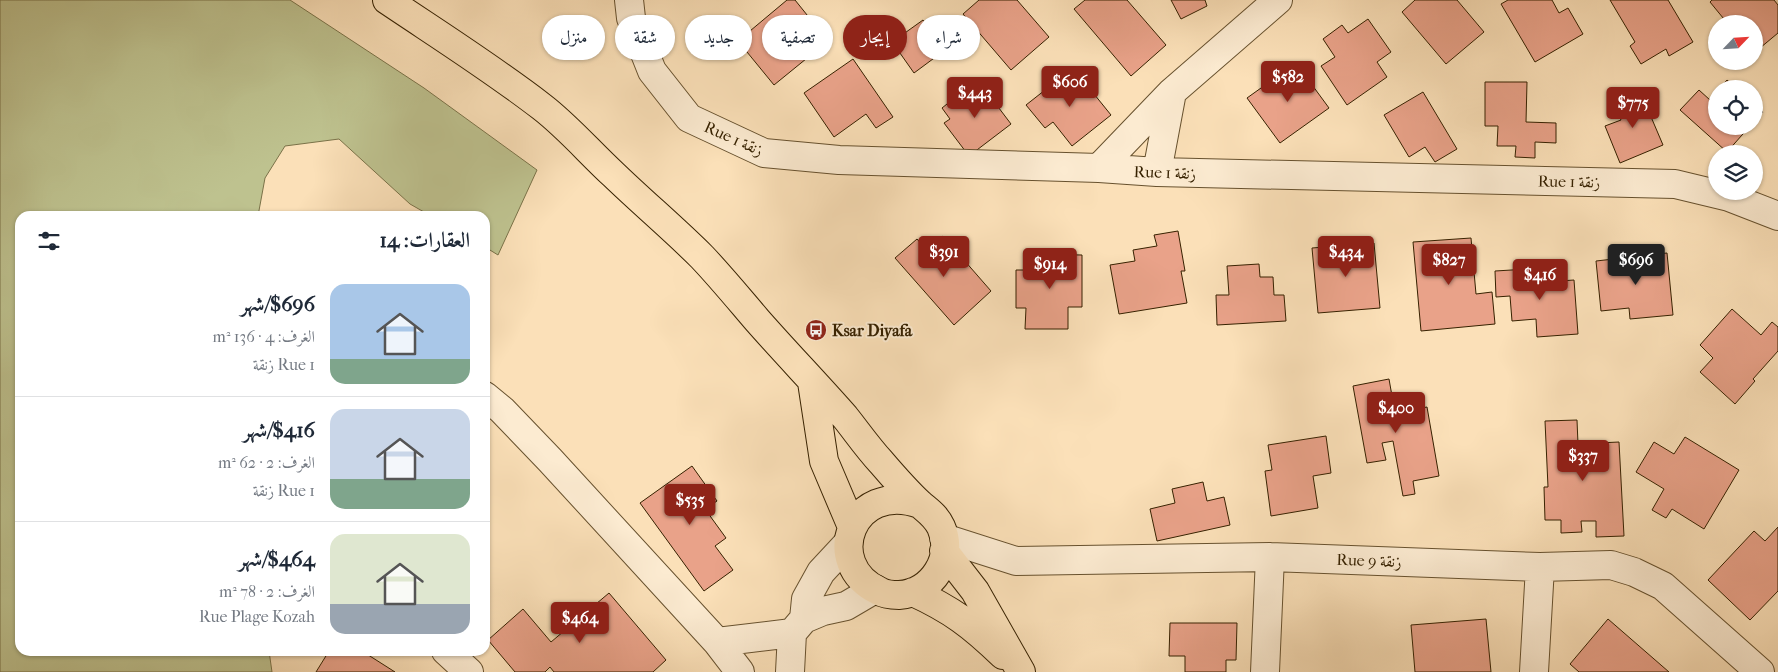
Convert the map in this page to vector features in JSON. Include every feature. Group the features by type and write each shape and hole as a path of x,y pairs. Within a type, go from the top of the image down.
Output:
{"main road":[{"path":"387,0 543,108 702,258 812,382 920,504 932,513 941,527 944,545 937,573 927,584 913,592 897,595 876,589 867,585 856,573 850,558 850,535 824,461 812,382"},
{"path":"850,535 861,514 873,504 893,499 906,499 920,504"},
{"path":"944,545 975,591 1021,672"},
{"path":"913,592 946,607 978,631 1021,672"}],"street":[{"name":"Rue 1 زنقة","path":"629,0 631,18 652,71 689,118 764,153 840,160 1099,168 1157,172 1675,184 1729,197 1778,216"},
{"path":"1099,168 1172,92 1277,1"},
{"path":"1157,172 1172,92"},
{"path":"490,400 550,460 716,642 740,672"},
{"path":"790,672 798,626 806,599 821,572 850,535"},
{"name":"Rue 9 زنقة","path":"944,545 1016,561 1270,557 1540,567 1611,565 1634,572 1663,586 1760,672"},
{"path":"1265,672 1270,557"},
{"path":"1534,672 1540,567"},
{"path":"716,642 798,626 823,611 846,606 876,589"},
{"path":"452,656 470,672"}],"green space":[{"path":"0,0 290,0 424,88 537,170 498,255 490,250 490,211 422,211 410,204 339,139 285,146 265,178 259,211 15,211 15,656 270,656 272,672 0,672"}],"building":[{"path":"787,0 795,0 807,15 769,15"},
{"path":"979,0 1017,0 1049,37 1011,70 980,34 980,15 963,14"},
{"path":"1085,0 1127,0 1166,45 1131,76 1074,9"},
{"path":"1171,0 1205,0 1207,6 1181,19"},
{"path":"1415,0 1457,0 1484,32 1446,64 1402,12"},
{"path":"1508,0 1552,0 1559,13 1568,8 1583,34 1535,62 1501,4"},
{"path":"1610,0 1668,0 1693,42 1669,56 1666,49 1641,64 1630,46 1635,42"},
{"path":"1712,0 1774,0 1778,5 1778,33 1763,46 1763,15 1721,15 1710,2"},
{"path":"1368,19 1391,52 1377,62 1387,77 1347,105 1321,66 1335,57 1323,39 1342,25 1348,33"},
{"path":"762,21 762,60 805,60 774,85 752,58 752,29"},
{"path":"917,24 917,60 932,60 914,73 905,60 907,60 907,31"},
{"path":"854,60 893,117 876,128 866,114 834,137 804,93"},
{"path":"1296,63 1329,108 1280,143 1247,98"},
{"path":"1073,68 1111,115 1072,146 1053,122 1045,128 1026,105"},
{"path":"1485,82 1527,82 1526,122 1556,123 1556,143 1535,142 1535,158 1515,157 1516,146 1497,146 1498,126 1485,126"},
{"path":"980,83 1011,124 969,156 944,123 950,119 942,108 962,92 965,95"},
{"path":"1699,90 1708,98 1708,135 1742,135 1733,145 1719,145 1680,110"},
{"path":"1640,91 1663,145 1620,163 1605,126 1621,120 1613,102"},
{"path":"1423,92 1457,149 1435,162 1425,147 1409,157 1384,115"},
{"path":"1178,231 1185,271 1181,271 1187,303 1119,314 1110,265 1135,261 1133,250 1157,246 1154,235"},
{"path":"943,236 991,291 954,325 895,258 917,239 927,250"},
{"path":"1471,238 1476,294 1492,292 1495,324 1421,331 1413,242"},
{"path":"1374,243 1380,308 1318,313 1312,248"},
{"path":"1667,253 1673,315 1630,319 1629,308 1601,311 1596,261"},
{"path":"1030,254 1082,255 1082,307 1068,307 1068,329 1025,329 1026,308 1016,308 1016,270 1030,270"},
{"path":"1259,264 1260,277 1273,277 1274,295 1284,295 1286,321 1217,325 1216,295 1229,295 1227,266"},
{"path":"1545,268 1546,282 1574,280 1578,334 1537,337 1536,319 1512,321 1510,296 1496,297 1495,271"},
{"path":"1732,309 1761,335 1772,322 1778,327 1778,351 1753,379 1755,381 1735,404 1700,372 1713,358 1700,345"},
{"path":"1389,379 1395,413 1427,407 1439,476 1413,481 1415,494 1403,496 1393,441 1382,443 1386,460 1367,463 1353,386"},
{"path":"1577,420 1578,444 1619,442 1624,536 1596,537 1596,521 1581,521 1582,532 1561,533 1561,520 1545,520 1544,487 1548,487 1545,421"},
{"path":"1326,436 1331,473 1313,476 1318,508 1271,516 1265,471 1272,470 1268,445"},
{"path":"1685,437 1739,470 1704,529 1672,509 1666,518 1652,510 1664,489 1636,472 1654,442 1674,454"},
{"path":"692,466 717,501 705,509 726,538 715,546 733,570 704,591 640,503"},
{"path":"1203,482 1207,501 1224,497 1230,525 1157,541 1150,509 1175,503 1172,489"},
{"path":"1778,527 1778,591 1750,620 1708,580 1754,531 1765,541"},
{"path":"609,593 666,660 653,672 554,672 550,667 545,672 515,672 490,642 490,638 523,609 551,642"},
{"path":"1486,619 1491,672 1415,672 1411,625"},
{"path":"1608,619 1669,672 1579,672 1570,664"},
{"path":"1170,623 1237,623 1236,660 1226,660 1226,672 1185,672 1185,656 1169,656"},
{"path":"326,656 370,656 395,672 316,672"}],"place":[{"name":"Ksar Diyafa","path":"816,330"}]}
